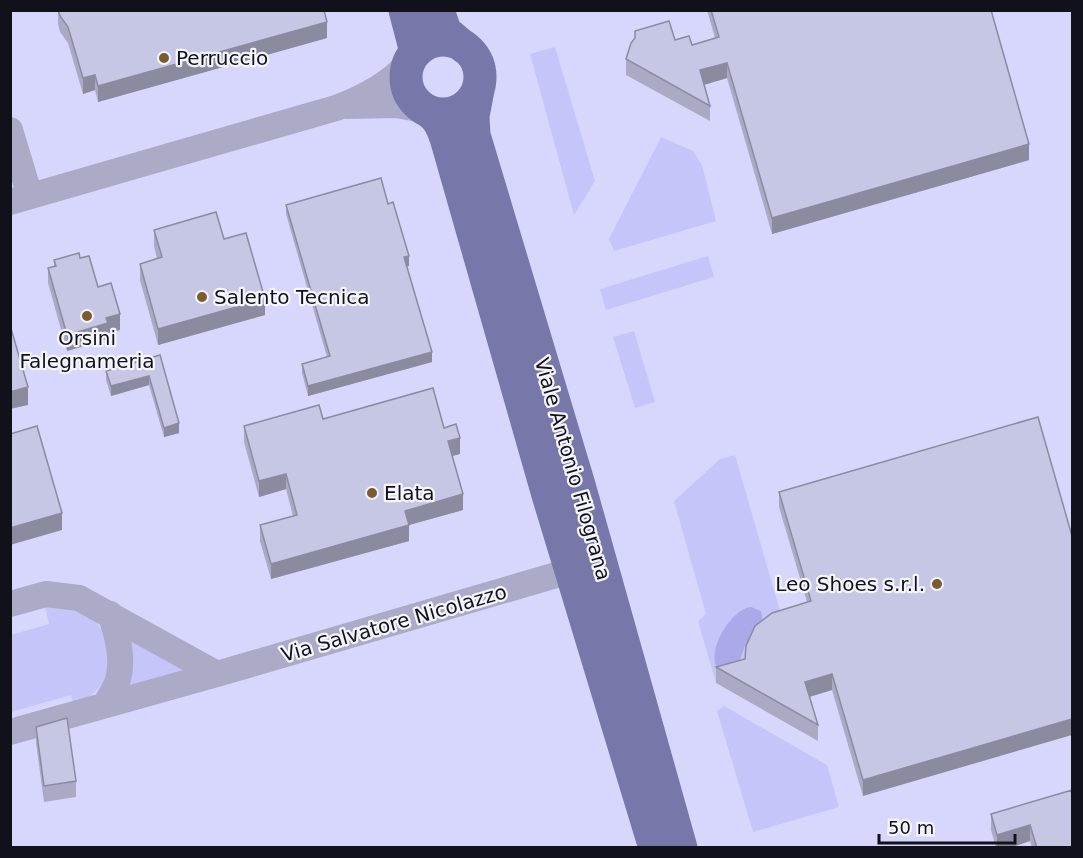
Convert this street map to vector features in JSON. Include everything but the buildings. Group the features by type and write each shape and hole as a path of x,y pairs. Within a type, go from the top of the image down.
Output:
{"main road":[{"path":"405,10 413,57"},
{"path":"438,10 445,31 465,48 473,56 478,66 480,78 478,90 463,108 452,113 440,114 418,105 407,85 406,73 413,57 424,45 435,41 456,42 465,48"},
{"name":"Viale Antonio Filograna","path":"478,90 474,135 579,486 681,848"},
{"name":"Viale Antonio Filograna","path":"428,111 441,125 446,138 570,571 655,848"}],"street":[{"path":"10,130 20,199 336,108 356,100 399,74 413,57"},
{"path":"336,108 397,105 428,111"},
{"name":"Via Salvatore Nicolazzo","path":"10,732 570,571"},
{"path":"10,604 46,594 79,598 217,674"},
{"path":"105,705 118,679 120,656 118,634 110,614"}],"shaded area":[{"path":"11,11 1072,11 1072,847 11,847"},
{"path":"555,47 595,181 574,215 530,54"},
{"path":"661,137 693,151 702,165 716,221 614,251 609,239"},
{"path":"708,256 714,277 606,310 600,289"},
{"path":"634,331 655,402 635,408 613,337"},
{"path":"735,455 784,625 747,674 716,683 698,621 706,614 674,501 720,459","holes":["745,608 751,637 740,660 727,625"]},
{"path":"45,606 73,606 82,610 97,623 106,640 108,670 103,682 95,692 74,706 71,695 11,712 11,635 49,624"},
{"path":"751,607 761,611 763,622 745,646 740,660 719,670 715,662 715,653 722,633 735,615"},
{"path":"125,634 190,670 123,689"},
{"path":"724,706 827,765 839,807 753,832 717,711"}],"place":[{"name":"Perruccio","path":"164,58"},
{"name":"Salento Tecnica","path":"202,297"},
{"name":"Orsini Falegnameria","path":"87,316"},
{"name":"Elata","path":"372,493"},
{"name":"Leo Shoes s.r.l.","path":"937,584"}]}
